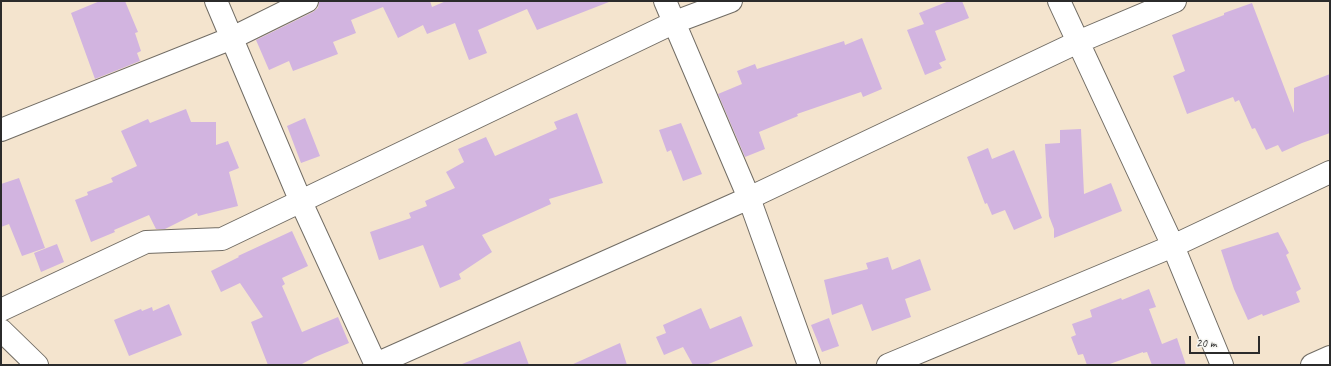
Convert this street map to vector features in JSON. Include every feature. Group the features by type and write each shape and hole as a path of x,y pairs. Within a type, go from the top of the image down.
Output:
{"street":[{"path":"216,1 301,202 376,364 749,198 1078,42 1175,1"},
{"path":"1,130 232,38 307,1"},
{"path":"665,1 749,198 809,365"},
{"path":"1,310 146,242 222,239 674,22 731,1"},
{"path":"1059,1 1173,246 1222,365"},
{"path":"888,365 1173,246 1330,172"},
{"path":"1,330 37,365"},
{"path":"1312,365 1330,357"}],"building":[{"path":"100,1 125,1 138,32 135,33 141,51 137,53 140,61 95,79 71,13"},
{"path":"319,1 430,1 432,7 446,1 609,2 537,30 527,9 478,30 487,53 469,60 455,23 427,34 423,25 398,38 383,7 351,20 356,33 333,42 338,54 293,71 289,61 269,70 256,40 313,12 318,8"},
{"path":"949,1 962,1 969,18 935,31 946,60 939,63 942,68 925,75 907,30 924,24 919,13"},
{"path":"1252,3 1294,113 1294,88 1330,74 1330,133 1282,152 1278,145 1266,150 1255,128 1252,129 1239,100 1235,102 1233,97 1187,114 1173,76 1185,71 1172,35"},
{"path":"862,38 882,89 863,97 861,92 797,114 798,116 759,132 765,149 745,157 718,94 742,84 737,71 755,64 757,69 844,41 845,45"},
{"path":"186,109 191,122 216,122 216,145 228,141 239,168 229,172 238,206 198,216 197,213 165,229 156,229 149,215 91,242 75,200 88,195 87,192 113,182 111,178 137,166 121,131 148,119 150,123"},
{"path":"577,113 603,183 549,199 551,204 482,235 492,252 459,274 461,279 440,288 423,245 379,260 370,232 411,218 409,213 427,206 425,201 455,188 446,172 464,162 458,149 486,137 495,156 557,129 554,122"},
{"path":"305,118 320,156 301,163 287,126"},
{"path":"681,123 702,174 683,181 671,150 667,152 659,130"},
{"path":"1081,129 1084,194 1111,183 1122,211 1054,238 1054,229 1049,216 1045,144 1060,143 1060,130"},
{"path":"988,148 992,159 1014,150 1042,218 1014,230 1005,210 992,215 987,203 985,204 967,157"},
{"path":"19,178 45,248 22,256 9,224 1,227 1,184"},
{"path":"292,231 308,266 282,278 285,284 282,286 302,332 338,317 349,343 300,365 268,365 251,322 263,317 240,283 221,292 211,271 239,257 238,256"},
{"path":"1278,232 1289,253 1286,255 1301,289 1296,292 1300,302 1248,320 1234,289 1221,250"},
{"path":"57,244 64,262 41,272 34,253"},
{"path":"888,257 892,270 920,259 931,290 905,299 911,317 872,331 862,304 832,315 824,280 868,269 866,263"},
{"path":"1149,289 1156,307 1149,309 1162,344 1177,338 1186,365 1152,365 1147,352 1143,352 1107,365 1087,365 1083,354 1078,355 1071,337 1076,335 1072,324 1092,317 1090,310 1121,298 1122,300"},
{"path":"169,304 182,335 129,356 114,320 141,309 142,311 152,307 153,311"},
{"path":"701,308 710,329 741,316 753,346 706,365 693,365 683,347 664,355 656,337 666,333 663,325"},
{"path":"829,318 839,346 822,352 811,325"},
{"path":"520,341 529,365 462,365 462,364"},
{"path":"620,343 627,365 571,365"}]}
